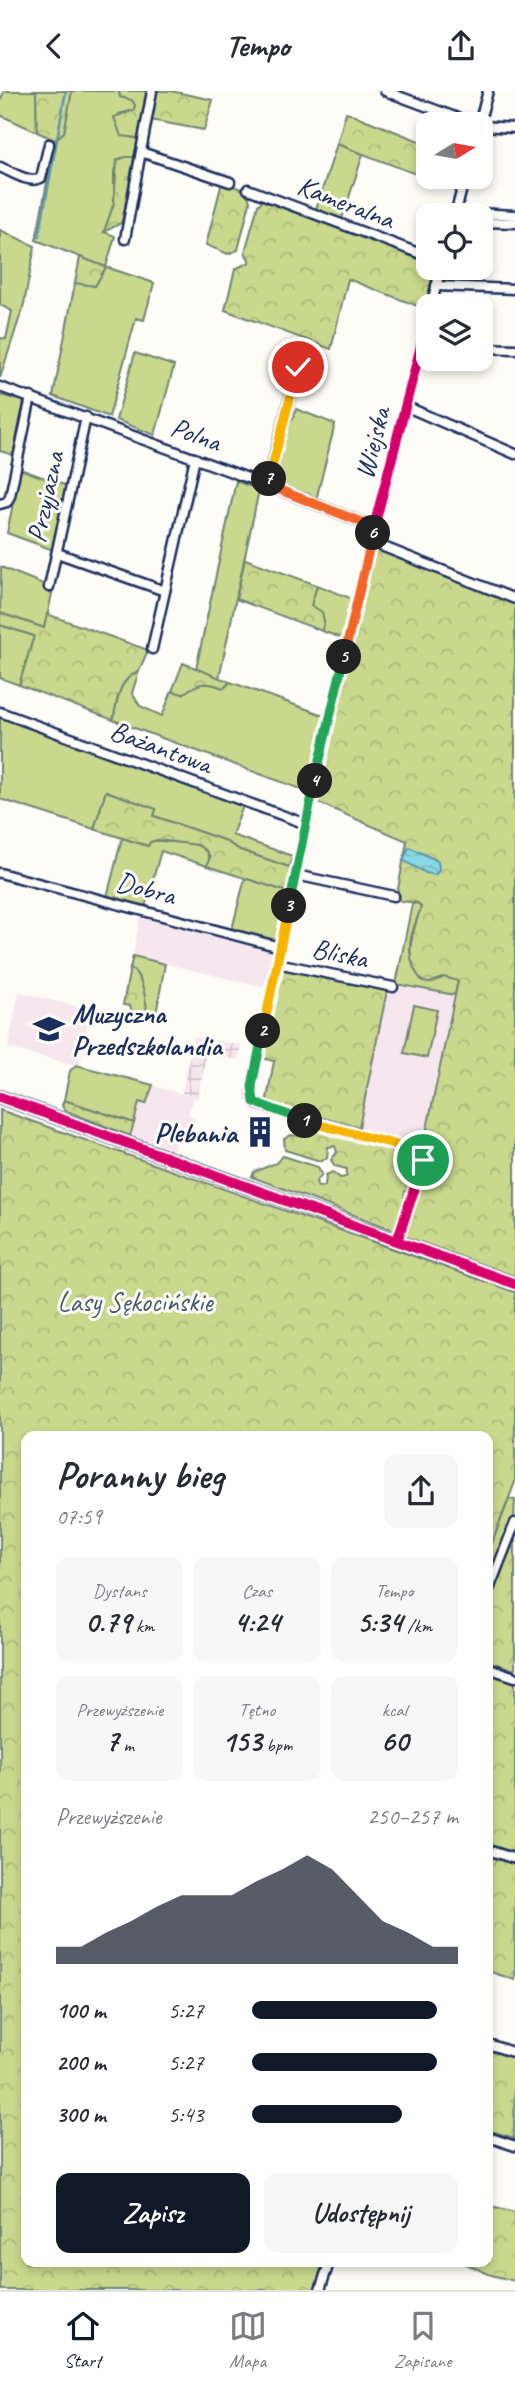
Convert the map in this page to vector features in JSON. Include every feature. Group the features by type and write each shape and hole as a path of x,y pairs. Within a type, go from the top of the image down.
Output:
{"street":[{"path":"125,239 152,91"},
{"path":"384,91 441,112"},
{"path":"483,112 488,91"},
{"path":"494,126 515,128"},
{"path":"0,167 32,181 38,180 41,178 49,143"},
{"path":"141,152 230,182"},
{"name":"Kameralna","path":"248,189 416,252"},
{"path":"493,215 515,215"},
{"path":"493,222 515,223"},
{"path":"434,294 438,280"},
{"path":"436,286 515,289"},
{"path":"493,348 515,349"},
{"path":"267,485 298,367"},
{"name":"Wiejska","path":"397,1241 422,1163 420,1153 296,1118 254,1102 252,1086 306,824 374,527 416,371"},
{"name":"Polna","path":"0,387 374,527"},
{"path":"0,504 7,502 10,496 31,397"},
{"path":"405,406 515,454"},
{"name":"Przyjazna","path":"49,587 86,417"},
{"path":"152,649 195,459"},
{"path":"371,542 515,599"},
{"name":"Przyjazna","path":"61,554 165,591"},
{"name":"Bażantowa","path":"0,712 306,824"},
{"name":"Dobra","path":"0,873 280,947"},
{"path":"296,876 394,896"},
{"name":"Bliska","path":"277,963 393,987"},
{"path":"0,1097 515,1284"},
{"path":"493,1579 515,1523"},
{"path":"493,1670 515,1677"},
{"path":"493,1852 515,1859"},
{"path":"493,2046 515,2053"},
{"path":"493,2139 515,2146"},
{"path":"320,2290 328,2267"}],"shaded area":[{"path":"140,917 272,951 264,987 133,956"},
{"path":"394,983 455,995 424,1143 361,1131 359,1127 387,991 392,992"},
{"path":"19,992 90,1010 79,1066 194,1097 188,1115 195,1118 188,1141 177,1137 172,1154 118,1129 64,1110 62,1105 70,1071 75,1065 8,1048"},
{"path":"194,1037 241,1045 238,1060 206,1055 198,1098 182,1093"}],"green space":[{"path":"4,91 36,91 37,132 0,115 0,102"},
{"path":"36,91 72,91 64,132 55,140 37,132"},
{"path":"72,91 119,91 120,97 132,100 135,105 134,110 119,114 132,138 138,138 134,157 121,158 114,172 114,203 104,232 115,236 106,267 36,240 55,140 64,132"},
{"path":"119,91 147,91 138,138 121,136 114,117 134,110 135,105 132,100 120,97"},
{"path":"155,91 171,91 213,100 204,130 150,120"},
{"path":"346,112 416,140 416,174 337,144"},
{"path":"337,144 363,154 342,219 316,209"},
{"path":"134,157 123,217 121,223 104,232 114,203 117,160"},
{"path":"222,182 247,191 250,202 238,250 228,254 206,245"},
{"path":"265,198 416,255 416,280 431,280 428,294 416,294 416,305 348,279 331,349 225,310 235,269 250,262 245,252 258,205"},
{"path":"0,230 35,246 24,304 0,378 0,338 6,339 12,311 0,305"},
{"path":"80,257 106,267 95,286 75,283"},
{"path":"106,267 154,283 144,320 136,318 109,417 53,396 75,283 95,286"},
{"path":"135,353 174,366 155,435 116,420"},
{"path":"0,395 24,401 13,455 0,451"},
{"path":"296,409 335,424 316,500 309,494 286,488 275,479 288,422 293,419"},
{"path":"20,469 67,486 53,550 7,533"},
{"path":"236,481 259,490 219,678 196,669"},
{"path":"375,547 515,603 515,1278 403,1237 431,1160 430,1148 424,1143 458,981 444,977 430,983 423,982 412,963 411,945 421,907 418,903 401,901 397,894 407,841 314,801"},
{"path":"245,559 317,585 311,605 322,612 322,631 236,599"},
{"path":"1,567 53,588 45,628 0,613"},
{"path":"317,585 353,599 344,639 322,631 324,621 311,605"},
{"path":"0,613 44,628 47,614 148,650 139,671 122,685 113,720 19,685 34,636 0,625"},
{"path":"0,625 34,636 19,685 0,678"},
{"path":"183,663 230,682 224,688 202,684 183,694 172,691"},
{"path":"139,671 132,693 140,706 162,716 172,691 183,694 202,684 224,688 230,682 326,716 309,792 113,720 122,685"},
{"path":"0,717 243,806 232,835 295,859 291,860 289,867 240,850 223,840 154,816 156,809 106,791 94,829 0,799"},
{"path":"106,791 156,809 154,816 289,867 292,870 288,892 207,866 210,857 198,845 157,840 150,842 148,846 94,829"},
{"path":"122,838 148,846 150,842 156,841 195,845 204,850 209,860 207,866 161,851 145,907 107,897"},
{"path":"245,878 288,892 278,939 275,941 232,929"},
{"path":"418,903 421,907 410,947 414,964 430,983 444,977 458,980 455,995 396,984 412,904"},
{"path":"133,956 165,964 155,1020 147,1017 141,983 130,968"},
{"path":"130,968 141,983 147,1017 132,1013 130,1006 123,1005"},
{"path":"280,969 387,991 359,1127 266,1104 274,1061 261,1058"},
{"path":"414,1005 437,1010 427,1058 404,1053"},
{"path":"76,1065 153,1085 146,1104 139,1102 134,1123 64,1100 70,1071"},
{"path":"64,1100 134,1123 130,1136 64,1110"},
{"name":"Lasy Sękocińskie","path":"0,1110 515,1292 515,1482 493,1540 493,1431 21,1431 21,2267 323,2267 316,2290 0,2290"},
{"path":"302,1126 414,1155 417,1165 409,1190 405,1191 406,1199 394,1230 252,1177 254,1172 276,1163 283,1156 318,1167 322,1174 316,1182 318,1187 325,1186 326,1175 333,1172 340,1178 346,1177 347,1169 335,1166 331,1160 337,1152 335,1146 328,1147 327,1158 320,1161 285,1150 284,1139 291,1135 299,1136"},
{"path":"509,1499 515,1500 514,1518 493,1571 493,1540"},
{"path":"515,1531 515,1670 493,1663 493,1587"},
{"path":"493,1674 515,1681 515,1853 493,1846"},
{"path":"493,1857 515,1864 515,1980 493,1973"},
{"path":"493,2051 515,2058 514,2138 493,2132"},
{"path":"493,2206 515,2212 515,2281 473,2267 493,2267"}],"water":[{"path":"409,847 438,861 439,870 435,875 403,860"}],"waterway":[{"path":"39,236 66,91"}],"cycle path":[{"path":"397,1241 423,1163 420,1153 256,1105 251,1090 327,728 374,527 416,365"},
{"path":"0,1097 515,1284"}],"place":[{"name":"Muzyczna Przedszkolandia","path":"49,1029"},
{"name":"Plebania","path":"260,1132"}],"route":[{"path":"298,367 267,485 374,527 327,728 251,1095 256,1105 339,1131 413,1149 420,1153 423,1160"}]}
